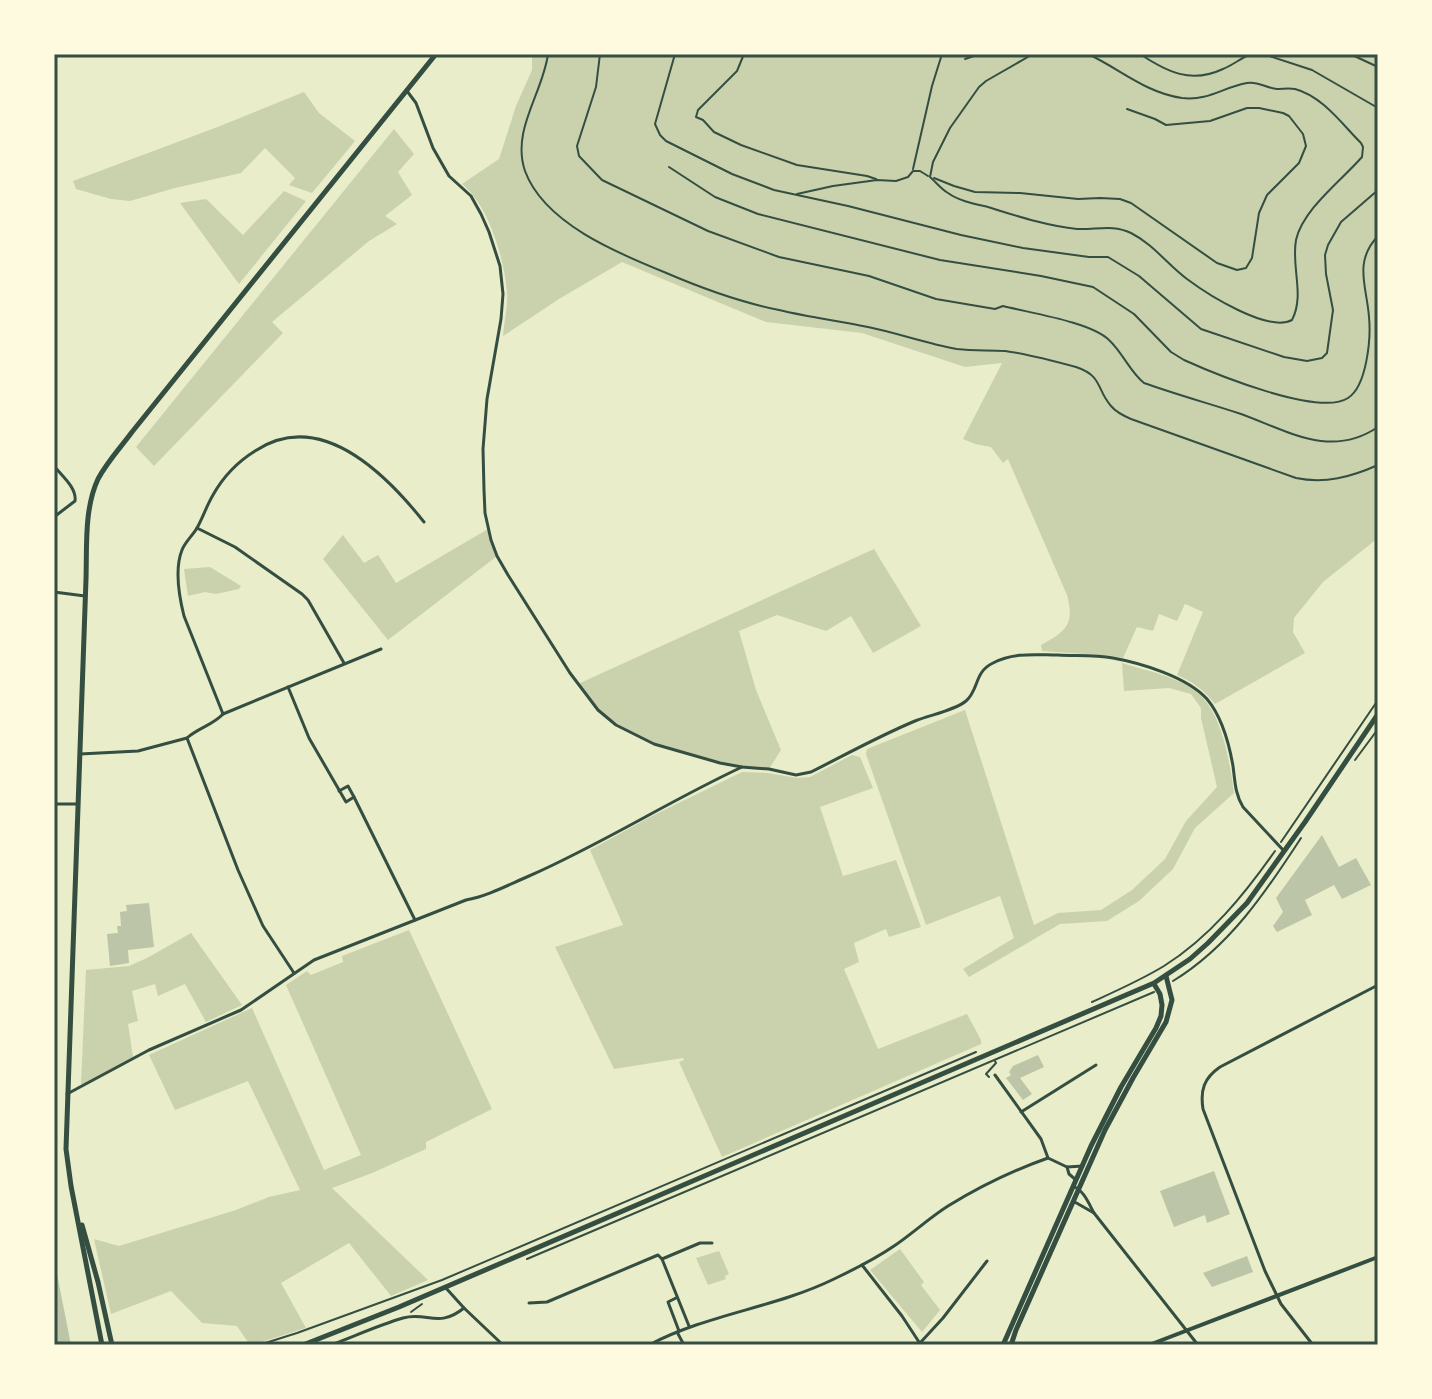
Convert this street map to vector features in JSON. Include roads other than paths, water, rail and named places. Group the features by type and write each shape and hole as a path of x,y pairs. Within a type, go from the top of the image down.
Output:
{"main road":[{"path":"102,1345 66,1149 88,519 92,496 99,476 132,432 436,54"},
{"path":"303,1345 445,1287 1166,976 1225,928 1247,903 1378,714"},
{"path":"1076,1184 1166,1022 1172,1000 1166,976"},
{"path":"1011,1345 1083,1166 1121,1087 1161,1016 1160,994 1154,983"},
{"path":"1003,1345 1070,1199"},
{"path":"76,1209 89,1245 112,1345"}],"street":[{"path":"407,91 416,103 433,148 449,176 471,196 481,214 500,266 503,294 501,319 488,389 483,449 485,513 491,540 497,556 570,673 606,717 629,733 654,744 720,763 796,775 811,772 916,721 958,706 971,696 980,673 994,662 1033,654 1112,658 1176,678 1206,698 1216,712 1229,746 1238,799 1284,851"},
{"path":"223,714 184,616 179,568 182,549 197,528 214,493 238,464 266,444 297,436 316,437 370,466 390,483 424,522"},
{"path":"54,466 76,498 54,517"},
{"path":"197,528 235,547 302,594 344,663"},
{"path":"54,592 85,596"},
{"path":"80,754 138,751 187,738 223,714 381,649"},
{"path":"288,687 309,738 339,791 346,802 354,797"},
{"path":"187,738 263,926 294,973"},
{"path":"67,1094 149,1050 241,1010 314,960 466,900 480,898 606,839 742,767"},
{"path":"339,791 348,786 415,920"},
{"path":"54,804 77,804"},
{"path":"1313,1345 1277,1296 1265,1271 1203,1109 1202,1087 1220,1067 1378,985"},
{"path":"1021,1112 1096,1065"},
{"path":"995,1075 1041,1139 1048,1158 1067,1167 1083,1166"},
{"path":"649,1345 689,1326 798,1294 862,1265 946,1207 1048,1158"},
{"path":"1067,1167 1094,1213 1198,1345"},
{"path":"1070,1199 1094,1213"},
{"path":"662,1259 700,1243 712,1243"},
{"path":"529,1303 547,1302 658,1255 689,1326"},
{"path":"1149,1345 1378,1257"},
{"path":"862,1265 920,1344 987,1261"},
{"path":"445,1287 503,1345"},
{"path":"677,1297 668,1302 684,1345"},
{"path":"331,1345 407,1316 440,1319 464,1308"}]}
